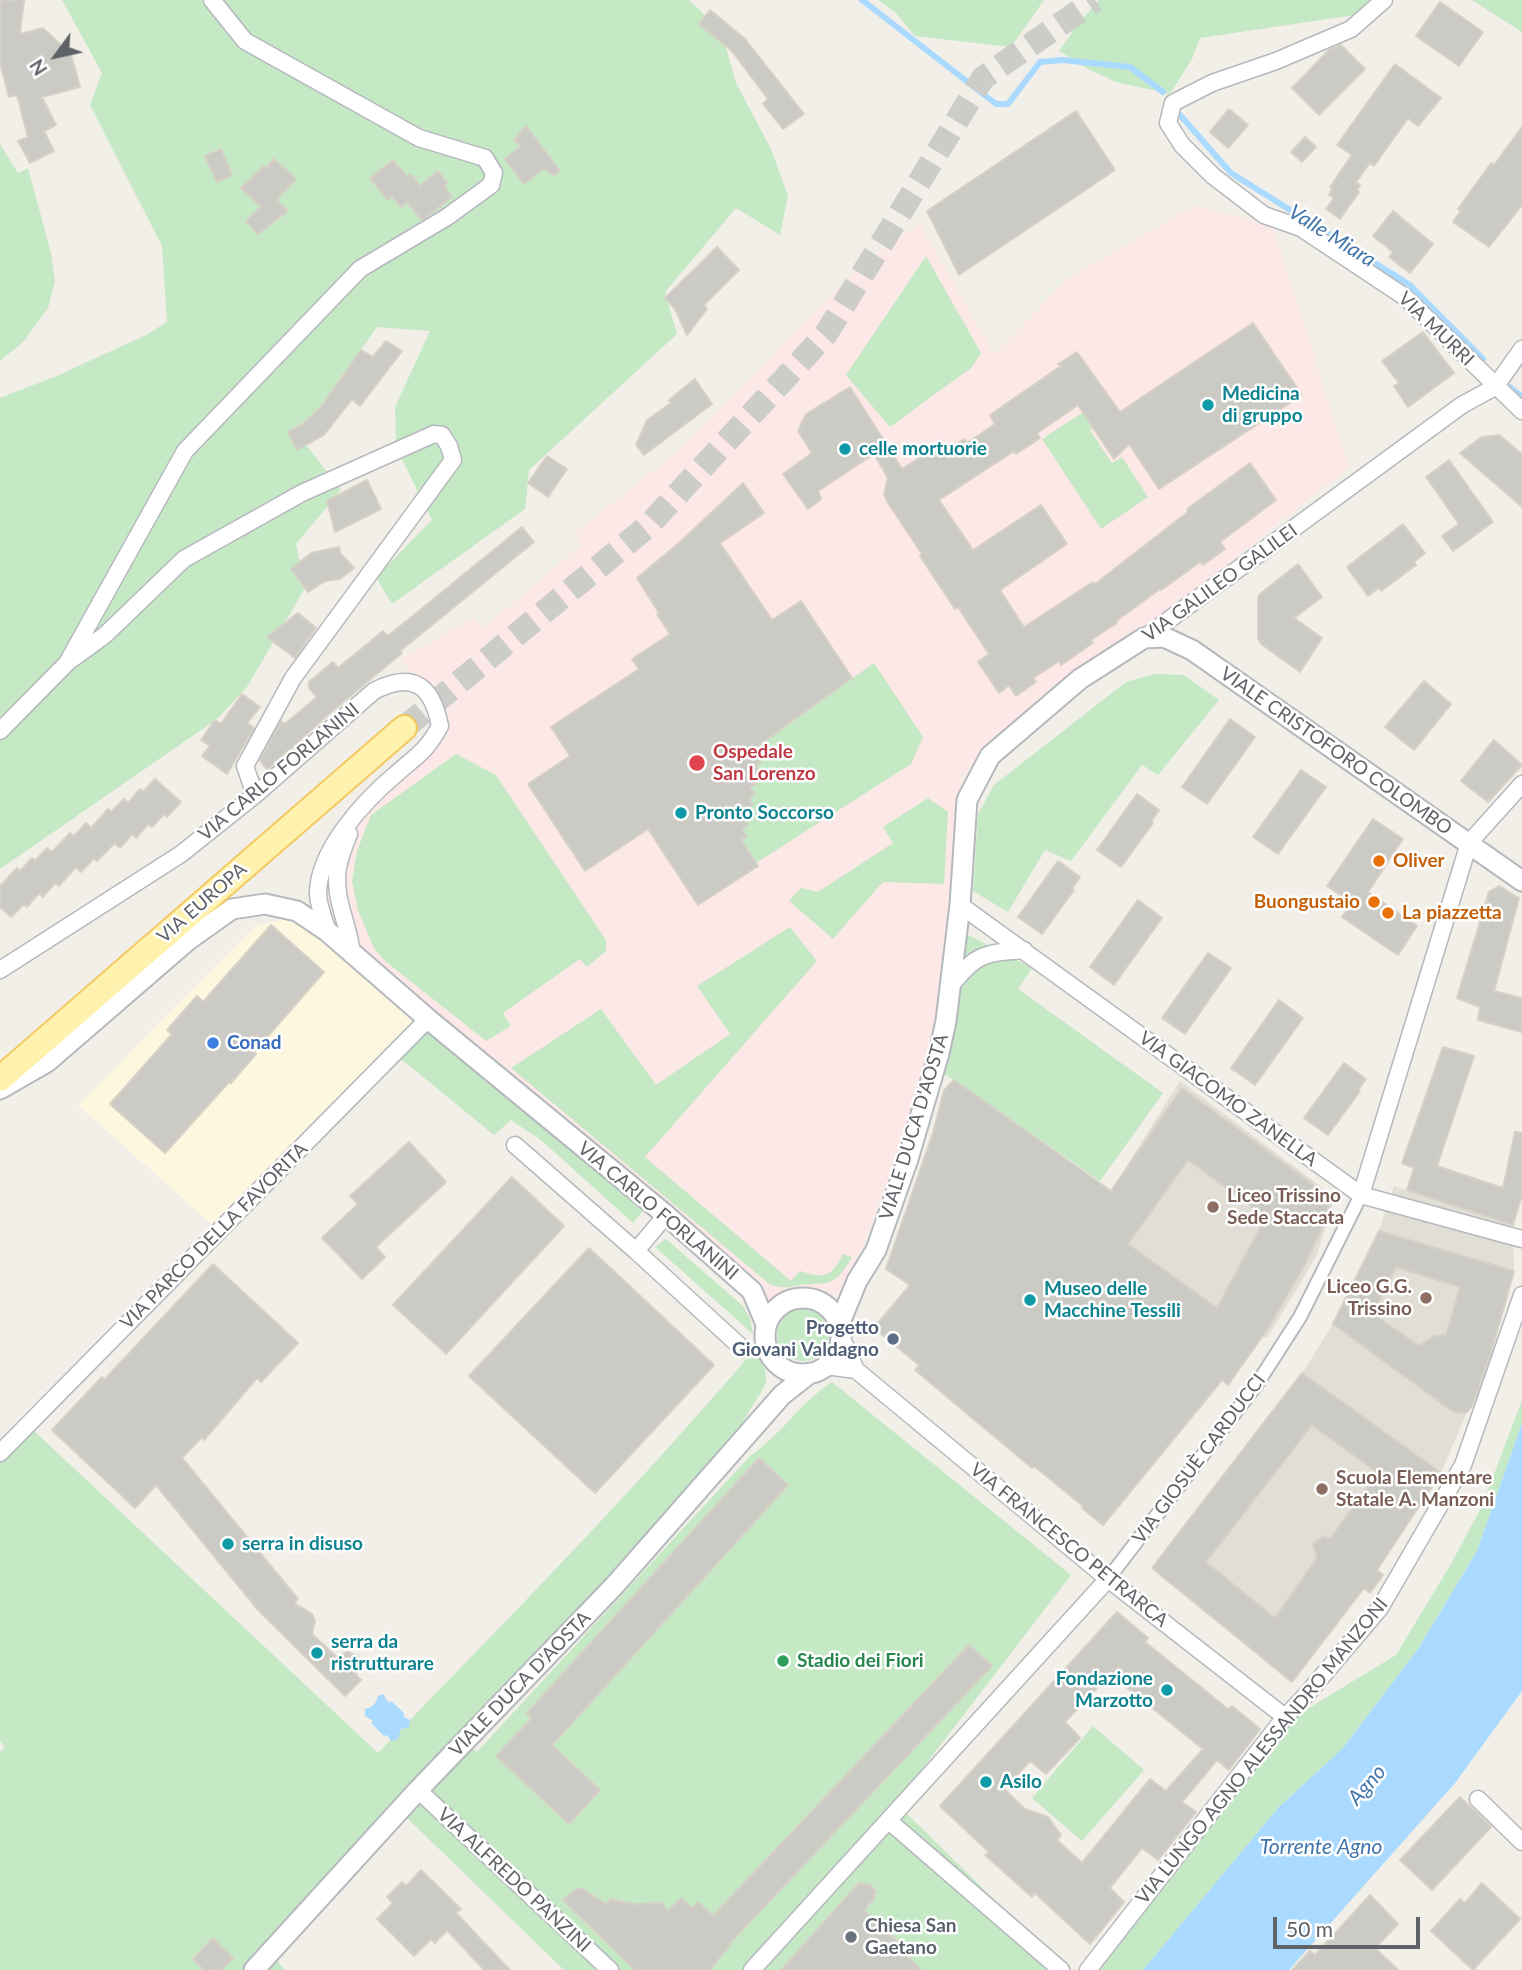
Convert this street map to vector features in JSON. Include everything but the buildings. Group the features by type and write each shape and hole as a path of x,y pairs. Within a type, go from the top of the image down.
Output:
{"main road":[{"name":"VIA EUROPA","path":"0,1079 404,728"}],"street":[{"path":"67,663 185,452 360,269 458,209 491,185 494,173 485,158 419,138 244,41 212,0"},
{"name":"VIA MURRI","path":"1384,0 1351,29 1276,61 1212,83 1173,103 1168,123 1182,145 1213,176 1264,215 1301,228 1405,297 1522,411"},
{"path":"1495,387 1522,349"},
{"name":"VIA GALILEO GALILEI","path":"967,800 990,756 1080,678 1144,638 1462,405 1495,387"},
{"path":"0,731 67,663 105,635 184,559 302,494 433,434 442,435 453,460 293,678 245,766 255,795"},
{"name":"VIALE CRISTOFORO COLOMBO","path":"1144,638 1164,637 1192,650 1522,881"},
{"name":"VIA CARLO FORLANINI","path":"0,970 181,854 255,795 374,691 392,682 412,682 426,691 436,705 440,726 429,747 394,776 356,815 330,849 322,869 318,894 328,932"},
{"path":"1469,844 1522,784"},
{"name":"VIALE DUCA D'AOSTA","path":"840,1330 857,1281 876,1250 908,1158 939,1053 960,905 967,800"},
{"name":"VIA CARLO FORLANINI","path":"356,815 341,855 337,877 340,903 351,934 352,954 666,1215 752,1291"},
{"name":"VIA GIOSUÈ CARDUCCI","path":"752,1970 1108,1579 1257,1384 1300,1317 1361,1195 1469,844"},
{"path":"0,1089 47,1062 187,941 232,909 265,904 297,911 328,932 352,954"},
{"name":"VIA GIACOMO ZANELLA","path":"960,905 1361,1195 1522,1239"},
{"path":"950,986 967,964 993,952 1024,950"},
{"name":"VIA PARCO DELLA FAVORITA","path":"0,1453 428,1019"},
{"path":"515,1146 743,1349"},
{"path":"636,1251 666,1215"},
{"path":"816,1300 857,1281"},
{"path":"752,1291 784,1303"},
{"path":"752,1291 766,1324 766,1345 777,1363 782,1395"},
{"name":"VIA LUNGO AGNO ALESSANDRO MANZONI","path":"1088,1970 1285,1717 1380,1608 1462,1465 1522,1295"},
{"path":"766,1324 776,1308 784,1303 805,1298 826,1305 834,1314 856,1370 818,1369 793,1372 777,1363"},
{"path":"818,1369 839,1348 840,1330"},
{"name":"VIALE DUCA D'AOSTA","path":"254,1970 418,1790 615,1585 782,1395 818,1369"},
{"name":"VIA FRANCESCO PETRARCA","path":"856,1370 1108,1579 1285,1717"},
{"name":"VIA ALFREDO PANZINI","path":"418,1790 610,1970"},
{"path":"1478,1799 1522,1842"},
{"path":"889,1821 1060,1970"}],"shaded area":[{"name":"Ospedale San Lorenzo","path":"1194,206 1273,226 1349,467 961,778 961,931 921,1092 865,1242 840,1293 806,1305 755,1301 310,913 350,818 431,748 440,714 401,659 473,618 485,627 581,545 573,534 676,453 865,261 920,224 994,354 1070,277"},
{"path":"310,913 427,1022 217,1229 78,1105 256,926"},
{"name":"Liceo Trissino Sede Staccata","path":"1180,1081 1335,1197 1317,1255 1268,1337 1260,1338 1091,1217 1111,1191"},
{"name":"Scuola Elementare Statale A. Manzoni","path":"1394,1186 1513,1225 1514,1271 1478,1396 1467,1412 1441,1473 1377,1569 1383,1575 1370,1593 1364,1589 1292,1682 1152,1568 1302,1374 1331,1327 1379,1231"}],"green space":[{"path":"62,0 689,0 701,11 725,44 736,83 771,149 788,196 780,235 736,208 665,292 677,334 529,470 525,509 392,604 376,577 432,520 396,447 395,407 430,331 377,327 300,437 341,490 296,544 305,588 247,687 217,719 0,869 0,398 59,375 146,335 167,322 162,246 90,105 102,73"},
{"path":"878,0 1044,0 1011,47 915,36 895,12"},
{"path":"1099,0 1370,0 1355,15 1200,38 1192,59 1170,94 1116,82 1059,51"},
{"path":"1472,0 1522,0 1522,32"},
{"path":"0,144 18,173 28,168 51,253 55,281 48,308 24,341 0,361"},
{"path":"926,256 981,353 971,368 890,427 846,375"},
{"path":"1091,407 1101,422 1090,430 1112,463 1122,457 1148,497 1101,529 1042,439"},
{"path":"874,663 923,737 911,764 756,863 741,840 747,836 742,829 748,825 745,819 750,815 746,809 749,798 754,794 750,787 757,783 753,777 756,766 761,762 757,756 759,745 763,742 761,739 771,736"},
{"path":"1154,674 1184,675 1219,700 1158,775 1142,765 1071,861 1045,850 1008,912 973,891 978,814 994,785 1126,682"},
{"path":"456,754 496,775 606,940 606,951 587,967 580,959 503,1013 511,1026 486,1041 385,961 374,948 358,911 352,881 357,851 371,815"},
{"path":"928,798 948,812 944,884 883,882 833,939 789,901 801,888 818,892 893,843 883,827"},
{"path":"790,927 817,961 645,1157 791,1281 800,1271 815,1275 826,1274 831,1272 843,1254 852,1257 834,1280 784,1287 768,1283 511,1068 601,1009 656,1085 730,1034 697,986"},
{"path":"961,931 1032,968 1018,989 1163,1093 1100,1181 954,1080 929,1066"},
{"path":"427,1022 646,1207 633,1223 541,1140 511,1120 494,1135 395,1054"},
{"path":"666,1239 743,1306 750,1318 753,1334 655,1247"},
{"path":"803,1309 822,1316 829,1335 822,1354 803,1361 784,1354 777,1335 784,1316"},
{"path":"754,1350 766,1377 763,1390 740,1429 745,1451 472,1748 477,1752 750,1456 772,1438 810,1399 832,1382 1071,1575 896,1803 1066,1970 564,1970 405,1816 273,1956 285,1970 0,1970 0,1752 5,1747 0,1741 0,1461 31,1428 378,1753 616,1504"},
{"path":"1522,1400 1522,1423 1477,1551 1418,1649 1343,1748 1278,1808 1143,1970 1084,1970 1286,1722 1396,1655 1451,1564 1482,1506"},
{"path":"1093,1726 1144,1770 1082,1841 1032,1798"}],"water":[{"name":"Torrente Agno","path":"1522,1423 1522,1691 1455,1783 1289,1970 1143,1970 1278,1808 1343,1748 1418,1649 1477,1551"},
{"path":"383,1694 389,1703 391,1701 404,1713 404,1717 410,1720 409,1727 401,1729 398,1739 391,1741 365,1716 365,1709 374,1705 378,1696"}],"waterway":[{"name":"Valle Miara","path":"862,0 996,104 1008,104 1040,62 1062,60 1130,67 1163,92"},
{"name":"Valle Miara","path":"1180,115 1231,173 1410,285 1483,359"},
{"name":"Valle Miara","path":"1510,387 1522,397"}],"tunnel":[{"path":"404,728 648,526 826,334 983,78 1095,0"}],"place":[{"name":"Medicina di gruppo","path":"1208,405"},
{"name":"celle mortuorie","path":"845,449"},
{"name":"Ospedale San Lorenzo","path":"697,763"},
{"name":"Pronto Soccorso","path":"681,813"},
{"name":"Oliver","path":"1379,861"},
{"name":"Buongustaio","path":"1374,902"},
{"name":"La piazzetta","path":"1388,913"},
{"name":"Conad","path":"213,1043"},
{"name":"Liceo Trissino Sede Staccata","path":"1213,1207"},
{"name":"Liceo G.G. Trissino","path":"1426,1298"},
{"name":"Museo delle Macchine Tessili","path":"1030,1300"},
{"name":"Progetto Giovani Valdagno","path":"893,1339"},
{"name":"Scuola Elementare Statale A. Manzoni","path":"1322,1489"},
{"name":"serra in disuso","path":"228,1544"},
{"name":"serra da ristrutturare","path":"317,1653"},
{"name":"Stadio dei Fiori","path":"783,1661"},
{"name":"Fondazione Marzotto","path":"1167,1690"},
{"name":"Asilo","path":"986,1782"},
{"name":"Chiesa San Gaetano","path":"851,1937"}],"water label":[{"name":"Agno","path":"1367,1785"}]}
